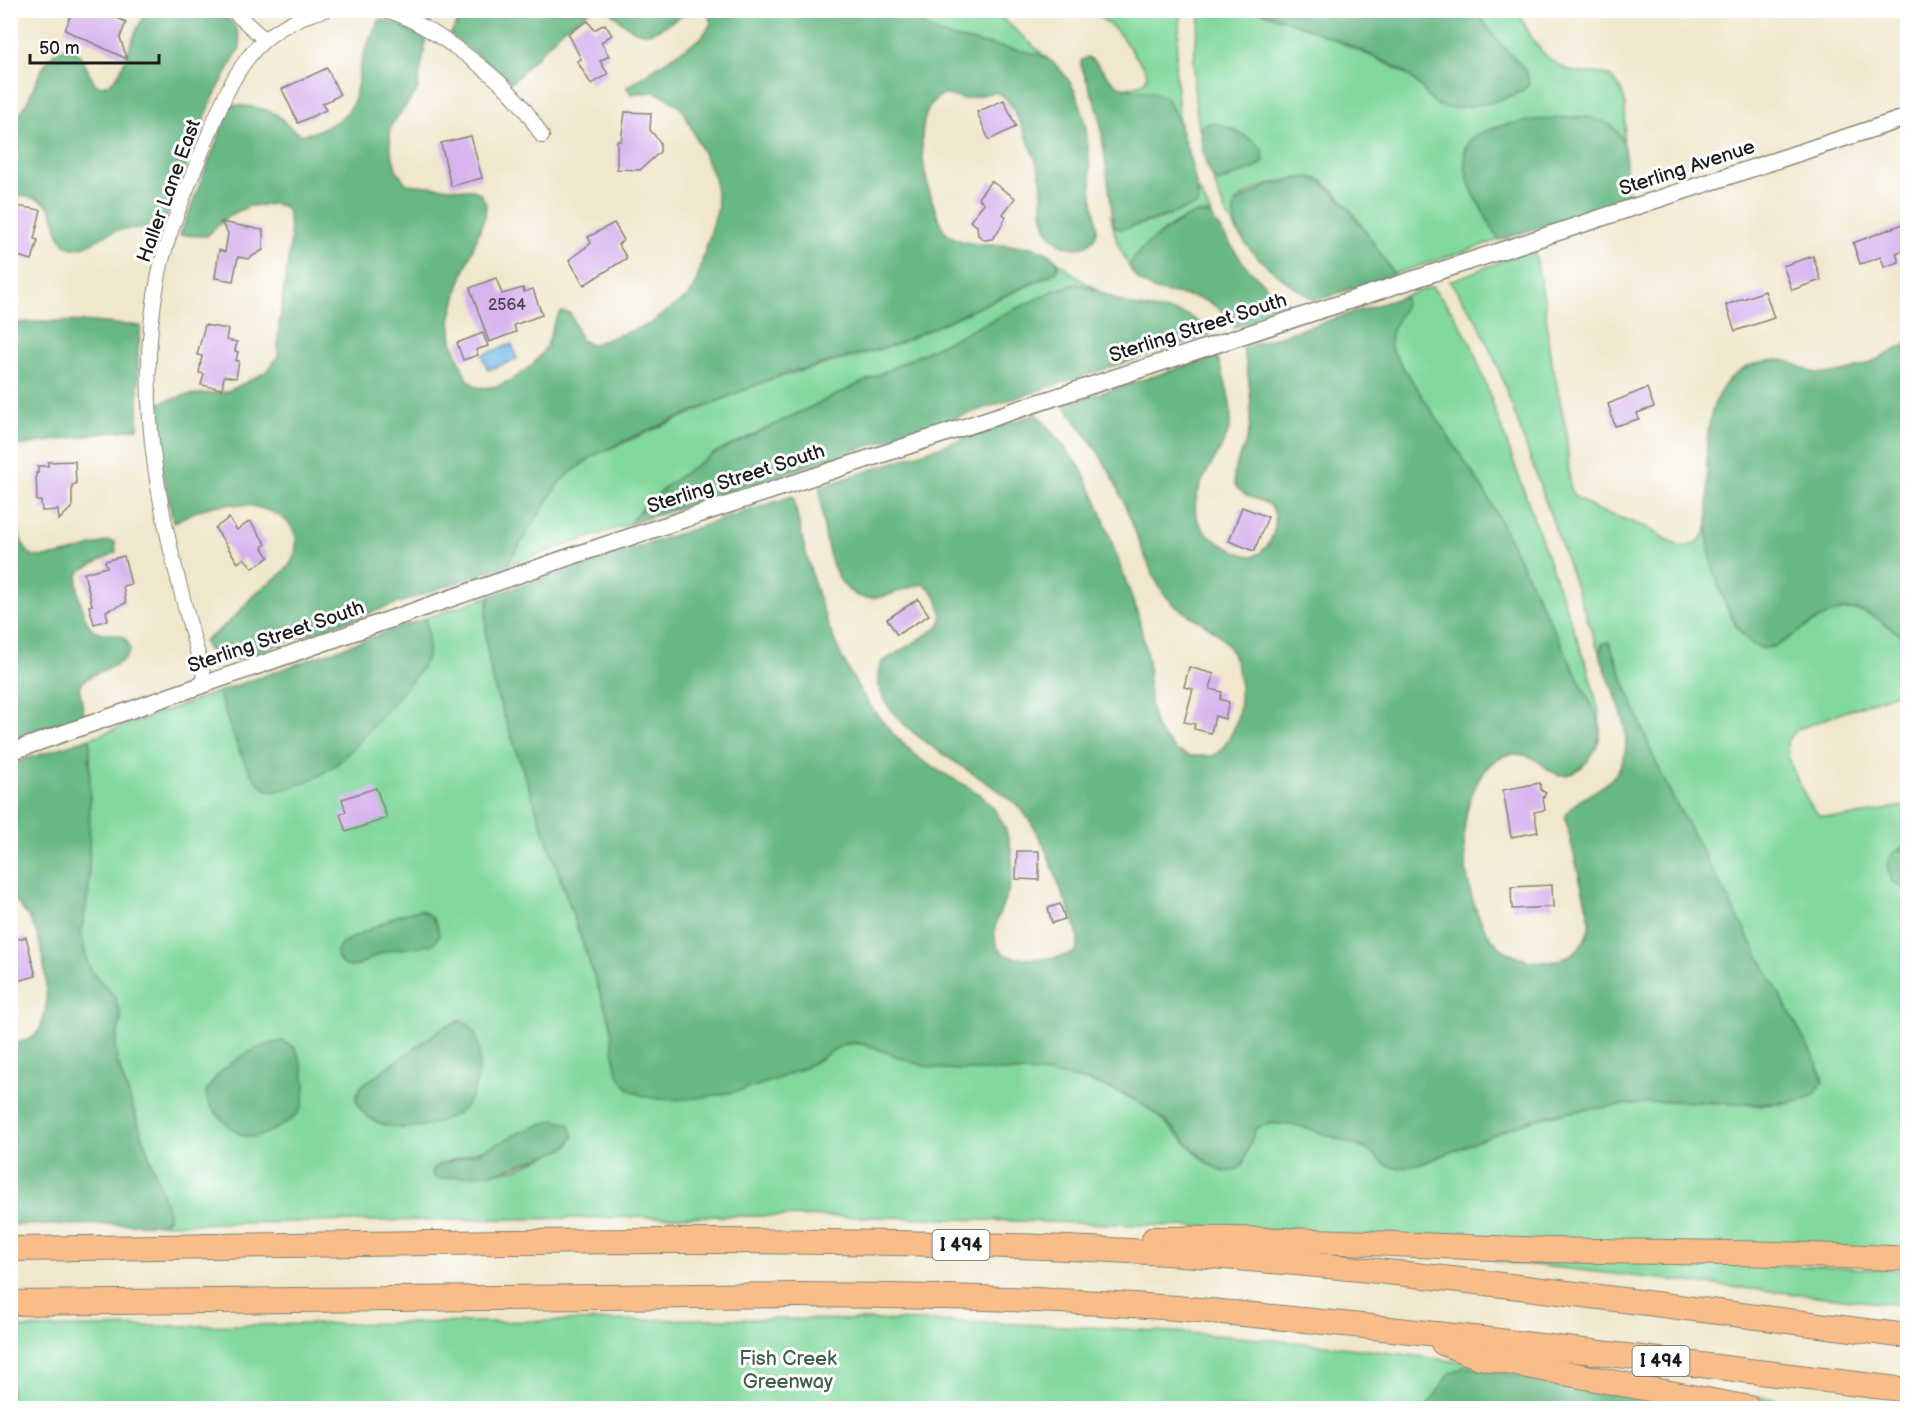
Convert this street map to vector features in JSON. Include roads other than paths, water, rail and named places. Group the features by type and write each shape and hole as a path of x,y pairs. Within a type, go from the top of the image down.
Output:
{"highway":[{"path":"922,1243 1257,1238 1505,1249 1764,1252 1908,1259"},
{"name":"I 494","path":"10,1249 698,1241 922,1243 1095,1249 1432,1278 1908,1336"},
{"name":"I 494","path":"10,1303 646,1295 919,1296 1174,1308 1415,1332 1908,1390"},
{"path":"1857,1330 1908,1332"},
{"path":"1415,1332 1480,1357 1749,1408"}],"street":[{"path":"232,10 264,39"},
{"name":"Haller Lane East","path":"206,684 157,490 147,407 148,350 160,270 178,212 228,90 245,59 264,39 286,24 326,10"},
{"path":"385,10 411,19 432,32 498,83 520,103 542,136"},
{"name":"Sterling Avenue","path":"1478,258 1908,117"},
{"name":"Sterling Street South","path":"10,752 572,556 1478,258"}],"water":[{"path":"512,344 517,359 488,370 482,355"}],"park label":[{"name":"Fish Creek Greenway","path":"788,1370"}]}
